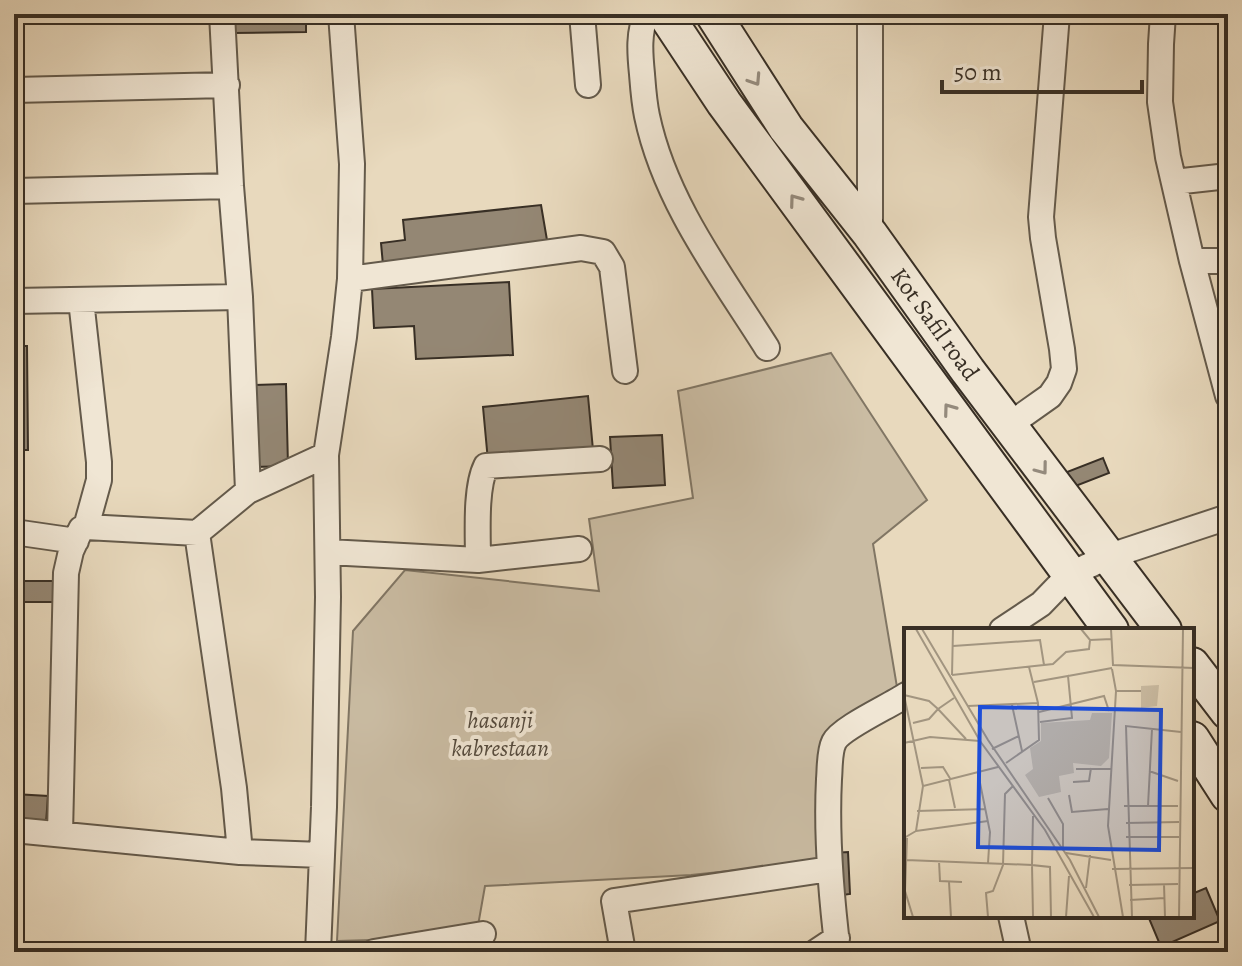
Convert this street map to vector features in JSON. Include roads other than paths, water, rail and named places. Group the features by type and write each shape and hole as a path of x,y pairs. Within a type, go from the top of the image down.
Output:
{"main road":[{"name":"Kot Safil road","path":"665,14 724,103 1109,628"},
{"name":"Kot Safil road","path":"713,14 786,128 870,234 1162,628"},
{"path":"1194,668 1228,712"},
{"path":"1194,742 1228,795"}],"street":[{"path":"222,14 240,297 248,491"},
{"path":"318,952 328,597 326,455 350,279 352,164 341,14"},
{"path":"582,14 588,85"},
{"path":"647,14 643,22 640,54 646,115 662,169 682,212 767,348"},
{"path":"870,14 870,234"},
{"path":"1009,425 1050,396 1064,369 1041,217 1057,14"},
{"path":"1163,14 1160,102 1168,157 1228,396"},
{"path":"14,90 227,85"},
{"path":"1174,182 1228,176"},
{"path":"14,191 231,186"},
{"path":"350,279 581,248 603,252 612,267 625,371"},
{"path":"1192,261 1228,261"},
{"path":"14,301 240,297"},
{"path":"60,834 66,573 99,480 81,300"},
{"path":"14,532 197,533 248,491 326,455"},
{"path":"478,560 480,492 486,466 600,459"},
{"path":"1005,628 1041,604 1069,575 1107,557 1228,517"},
{"path":"197,533 234,788 240,852"},
{"path":"328,552 478,560 579,549"},
{"path":"816,952 837,945 830,887 828,795 834,742 846,730 898,701"},
{"path":"14,830 240,852 322,855"},
{"path":"623,952 614,901 830,869"},
{"path":"1011,918 1019,952"},
{"path":"374,952 483,934"}],"park label":[{"name":"hasanji kabrestaan","path":"500,734"}]}
